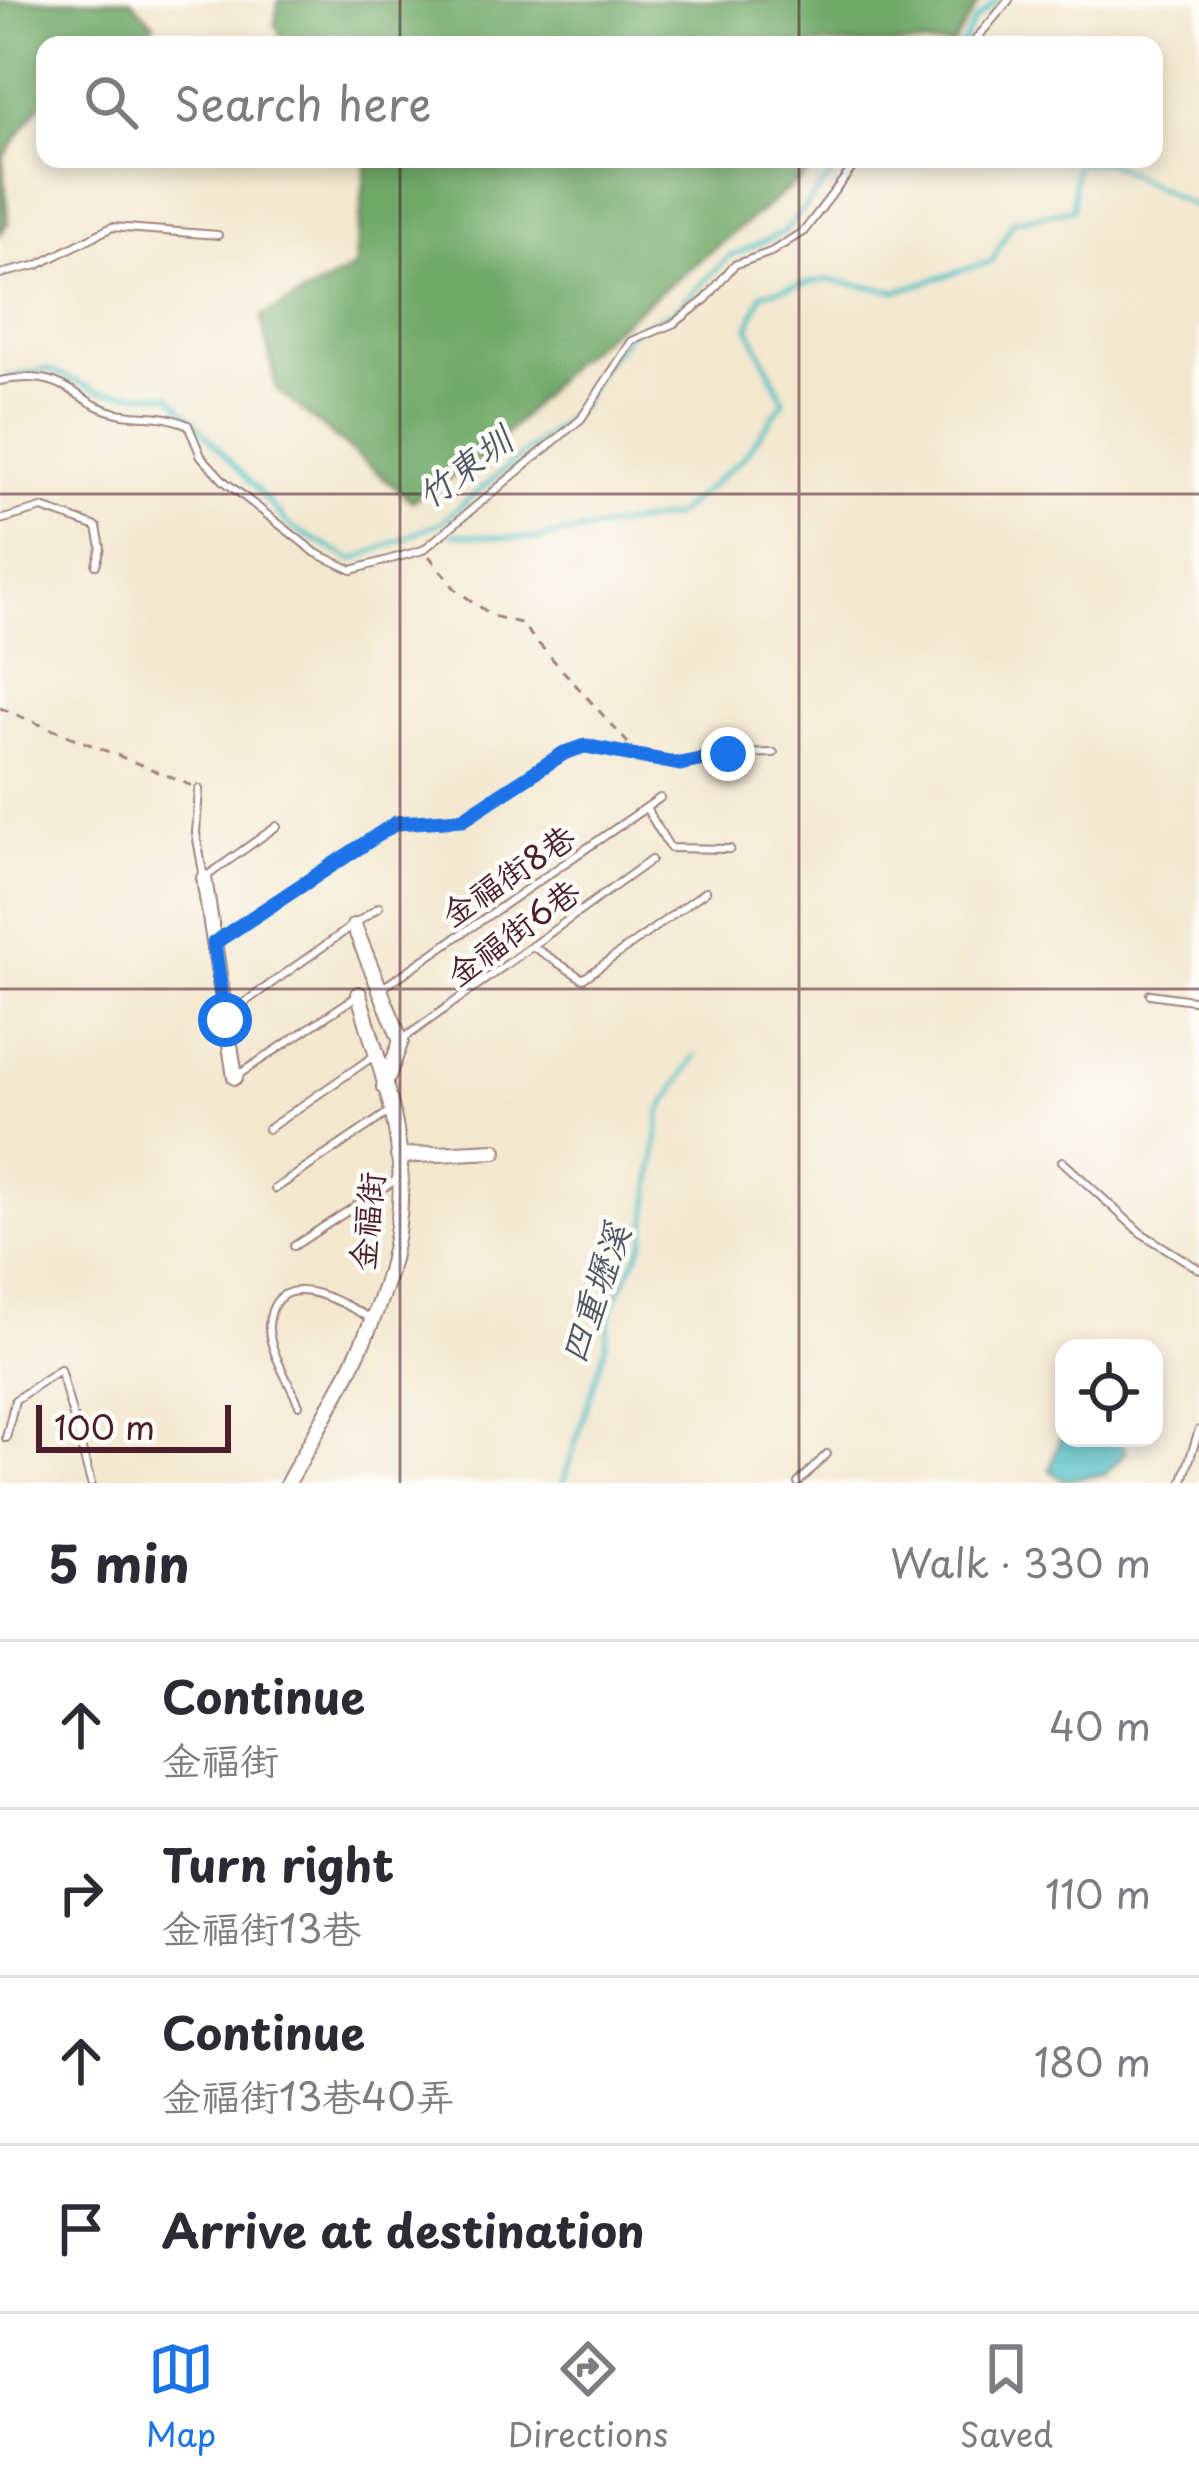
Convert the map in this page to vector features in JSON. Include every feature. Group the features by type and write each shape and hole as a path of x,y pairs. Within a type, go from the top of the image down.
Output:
{"street":[{"path":"204,878 235,1077"},
{"path":"354,926 400,1041 384,1087"},
{"name":"金福街","path":"288,1483 376,1322 395,1254 398,1156 392,1110 359,994"},
{"path":"398,1156 495,1151"}],"lane":[{"path":"979,36 1009,0"},
{"path":"0,381 31,375 59,381 121,415 160,413 188,425 201,456 224,481 316,553 352,570 423,550 580,419 632,341 675,323 706,299 734,265 771,252 804,231 852,168"},
{"path":"0,274 38,266 112,226 218,235"},
{"path":"0,520 42,508 97,527 101,548 96,565"},
{"path":"214,943 396,823 463,819 564,753 585,746 680,764 774,753"},
{"path":"199,789 196,833 204,878 278,826"},
{"name":"金福街8巷","path":"381,989 660,798"},
{"path":"646,808 670,848 730,849"},
{"name":"金福街6巷","path":"400,1041 651,860"},
{"path":"532,946 583,979 706,891"},
{"path":"245,1002 379,908"},
{"path":"235,1077 359,994"},
{"path":"1150,994 1199,1001"},
{"path":"268,1129 374,1056"},
{"path":"275,1189 392,1110"},
{"path":"1062,1161 1141,1233 1199,1269"},
{"path":"293,1246 398,1179"},
{"path":"299,1405 268,1328 277,1303 292,1289 307,1289 376,1322"},
{"path":"6,1438 15,1400 60,1369 91,1483"},
{"path":"1182,1483 1199,1430"},
{"path":"798,1483 827,1454"}],"path":[{"path":"423,550 456,590 493,616 520,623 642,757"},
{"path":"0,708 96,748 132,757 199,789"}],"green space":[{"path":"0,0 131,0 154,24 142,36 36,36 36,110 3,158 8,222 0,234"},
{"path":"279,0 980,0 958,36 281,36 275,24"},
{"path":"366,168 815,168 571,363 485,457 412,501 277,390 261,317 354,268"}],"water":[{"path":"1057,1447 1124,1447 1125,1453 1105,1474 1063,1480 1050,1470"}],"waterway":[{"name":"竹東圳","path":"967,36 975,20 998,0"},
{"name":"竹東圳","path":"6,378 47,369 101,392 170,395 291,527 353,560 440,523 580,407 597,373 629,333 674,311 729,257 784,232 837,168"},
{"path":"451,534 535,539 674,516 742,459 784,401 749,328 762,293 825,280 897,291 992,261 1013,221 1073,209 1075,168"},
{"path":"1119,168 1199,209"},
{"name":"四重壢溪","path":"563,1483 606,1345 611,1308 644,1242 661,1111 695,1056"}],"route":[{"path":"225,1020 214,943 396,823 463,819 564,753 585,746 680,764 728,754"}]}
